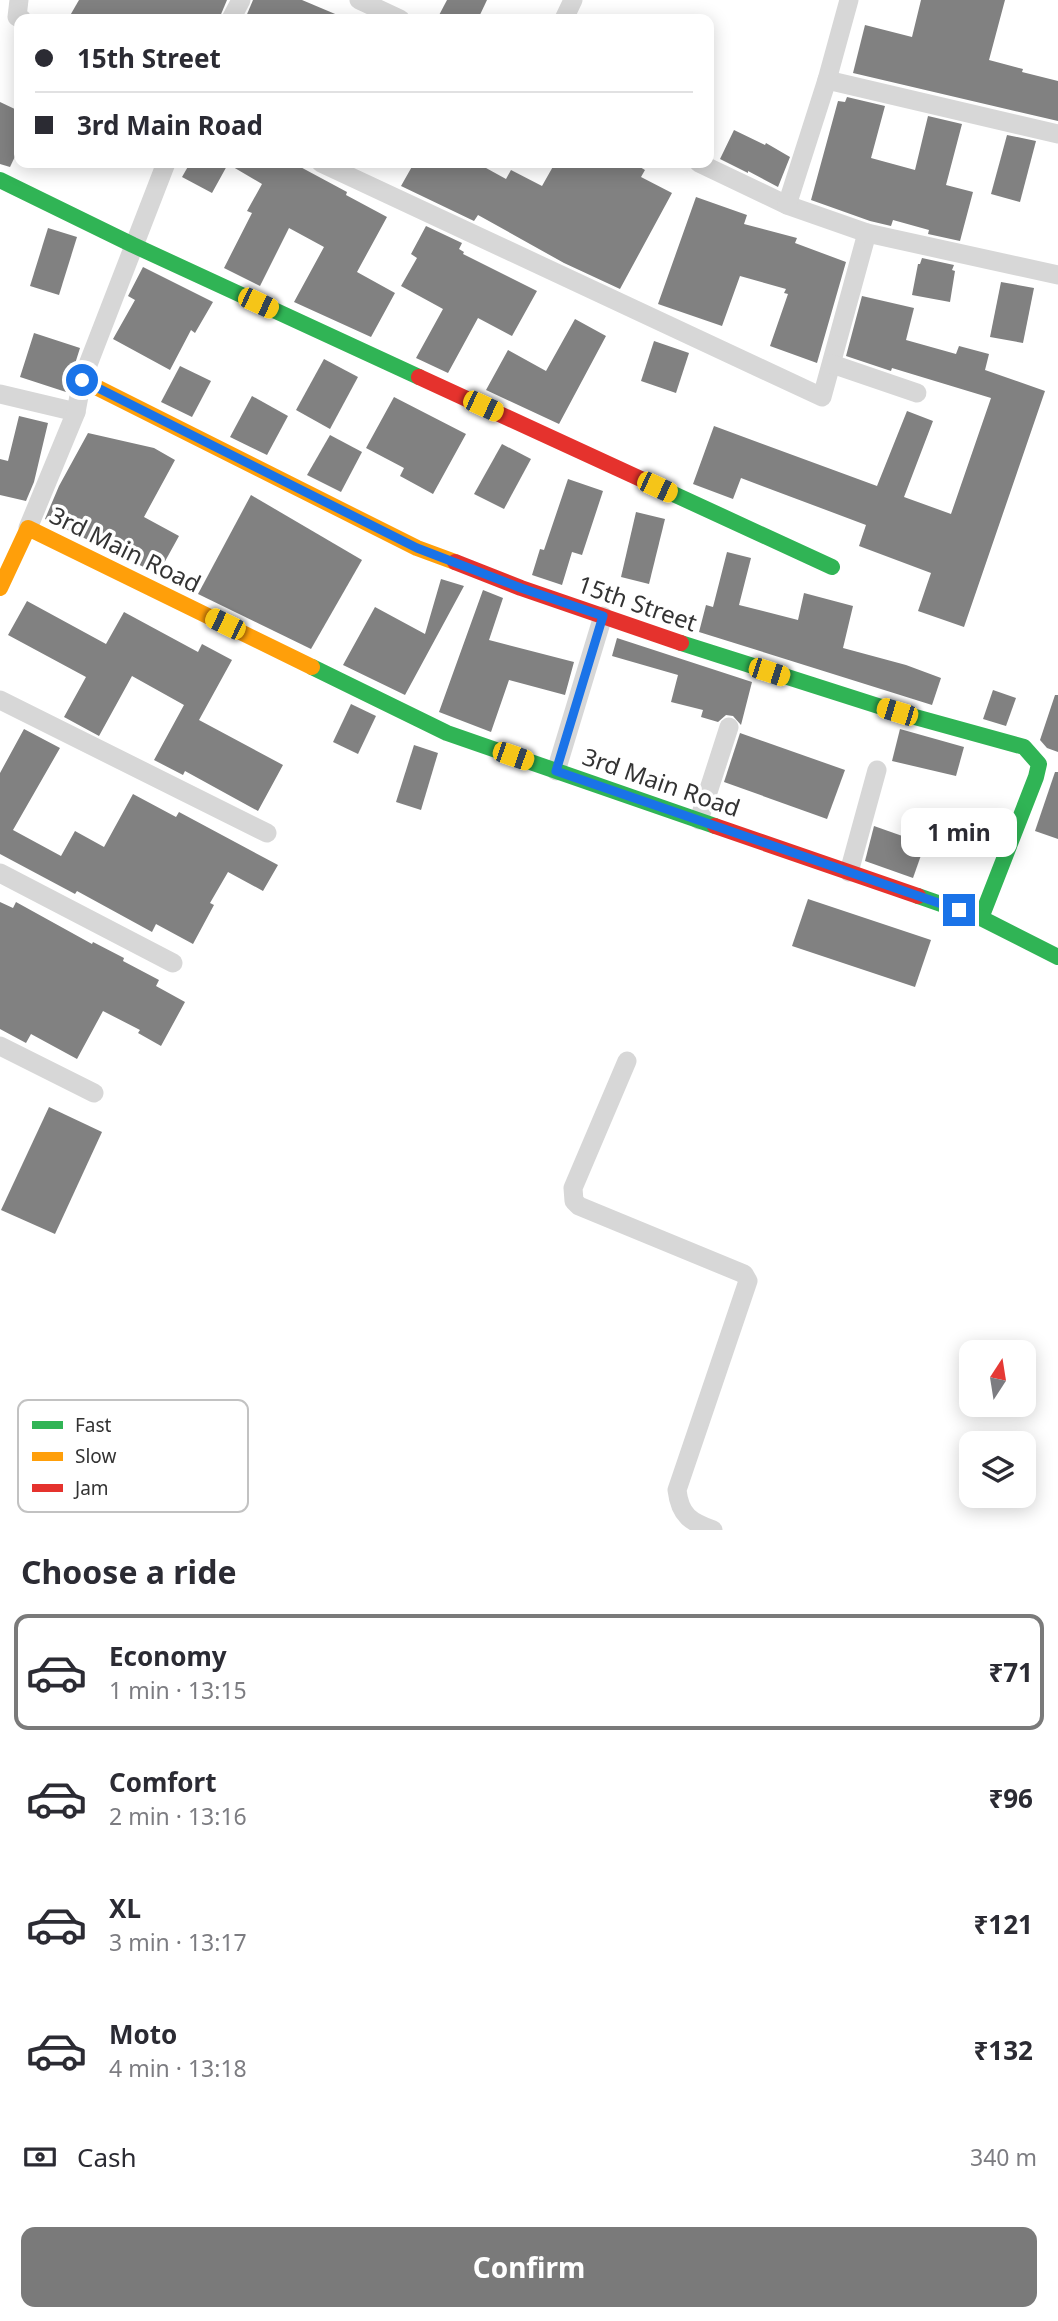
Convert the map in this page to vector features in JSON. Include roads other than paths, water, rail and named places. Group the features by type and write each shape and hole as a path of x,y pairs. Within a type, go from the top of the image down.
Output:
{"street":[{"path":"359,0 389,14"},
{"path":"787,205 827,80 849,0"},
{"path":"827,80 1058,134"},
{"path":"0,589 76,412 82,380 164,168"},
{"path":"332,168 822,397 867,233"},
{"path":"709,168 787,205 867,233 1058,275"},
{"path":"0,180 133,245 832,567"},
{"path":"832,364 918,393"},
{"name":"15th Street","path":"82,380 417,548 521,588 858,700 1024,747 1039,764 1036,777 981,918"},
{"path":"0,394 76,412"},
{"name":"3rd Main Road","path":"28,528 447,733 981,918 1058,957"},
{"path":"556,771 603,616"},
{"path":"0,701 267,833"},
{"path":"699,820 729,727"},
{"path":"849,872 877,771"},
{"path":"0,873 173,963"},
{"path":"0,1046 94,1093"},
{"path":"627,1061 573,1188 574,1201 579,1206 744,1274 748,1281 677,1490 679,1503 693,1523 713,1530"}]}
